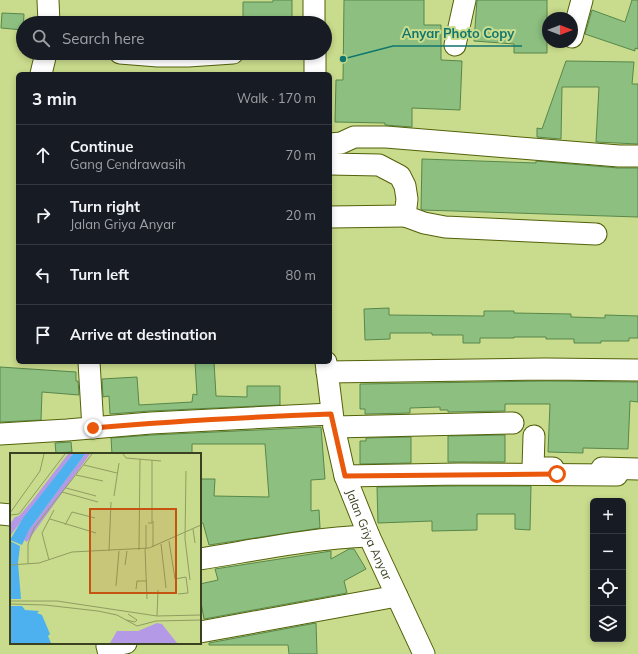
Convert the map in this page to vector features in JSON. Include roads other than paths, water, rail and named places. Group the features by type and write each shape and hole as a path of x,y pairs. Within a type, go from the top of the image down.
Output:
{"street":[{"path":"48,0 49,16"},
{"path":"314,0 314,16"},
{"path":"455,45 465,0"},
{"path":"578,15 582,0"},
{"path":"41,72 44,60"},
{"path":"315,60 315,72"},
{"path":"332,144 341,143 354,137 386,137 619,156 638,156"},
{"path":"332,164 379,165 400,176 405,186 408,199 405,216"},
{"path":"332,217 405,216 424,223 445,227 596,234"},
{"path":"89,364 93,428"},
{"path":"326,367 638,370"},
{"name":"Jalan Griya Anyar","path":"326,367 333,420 345,476 369,536 424,654"},
{"path":"0,434 225,418 513,423"},
{"path":"534,436 533,468 638,469"},
{"path":"345,476 460,474 617,475"},
{"path":"0,514 10,515"},
{"path":"201,559 262,548 343,537 369,536"},
{"path":"201,632 397,596"},
{"path":"109,654 108,646 120,644"}],"place":[{"name":"Anyar Photo Copy","path":"343,59"}]}
